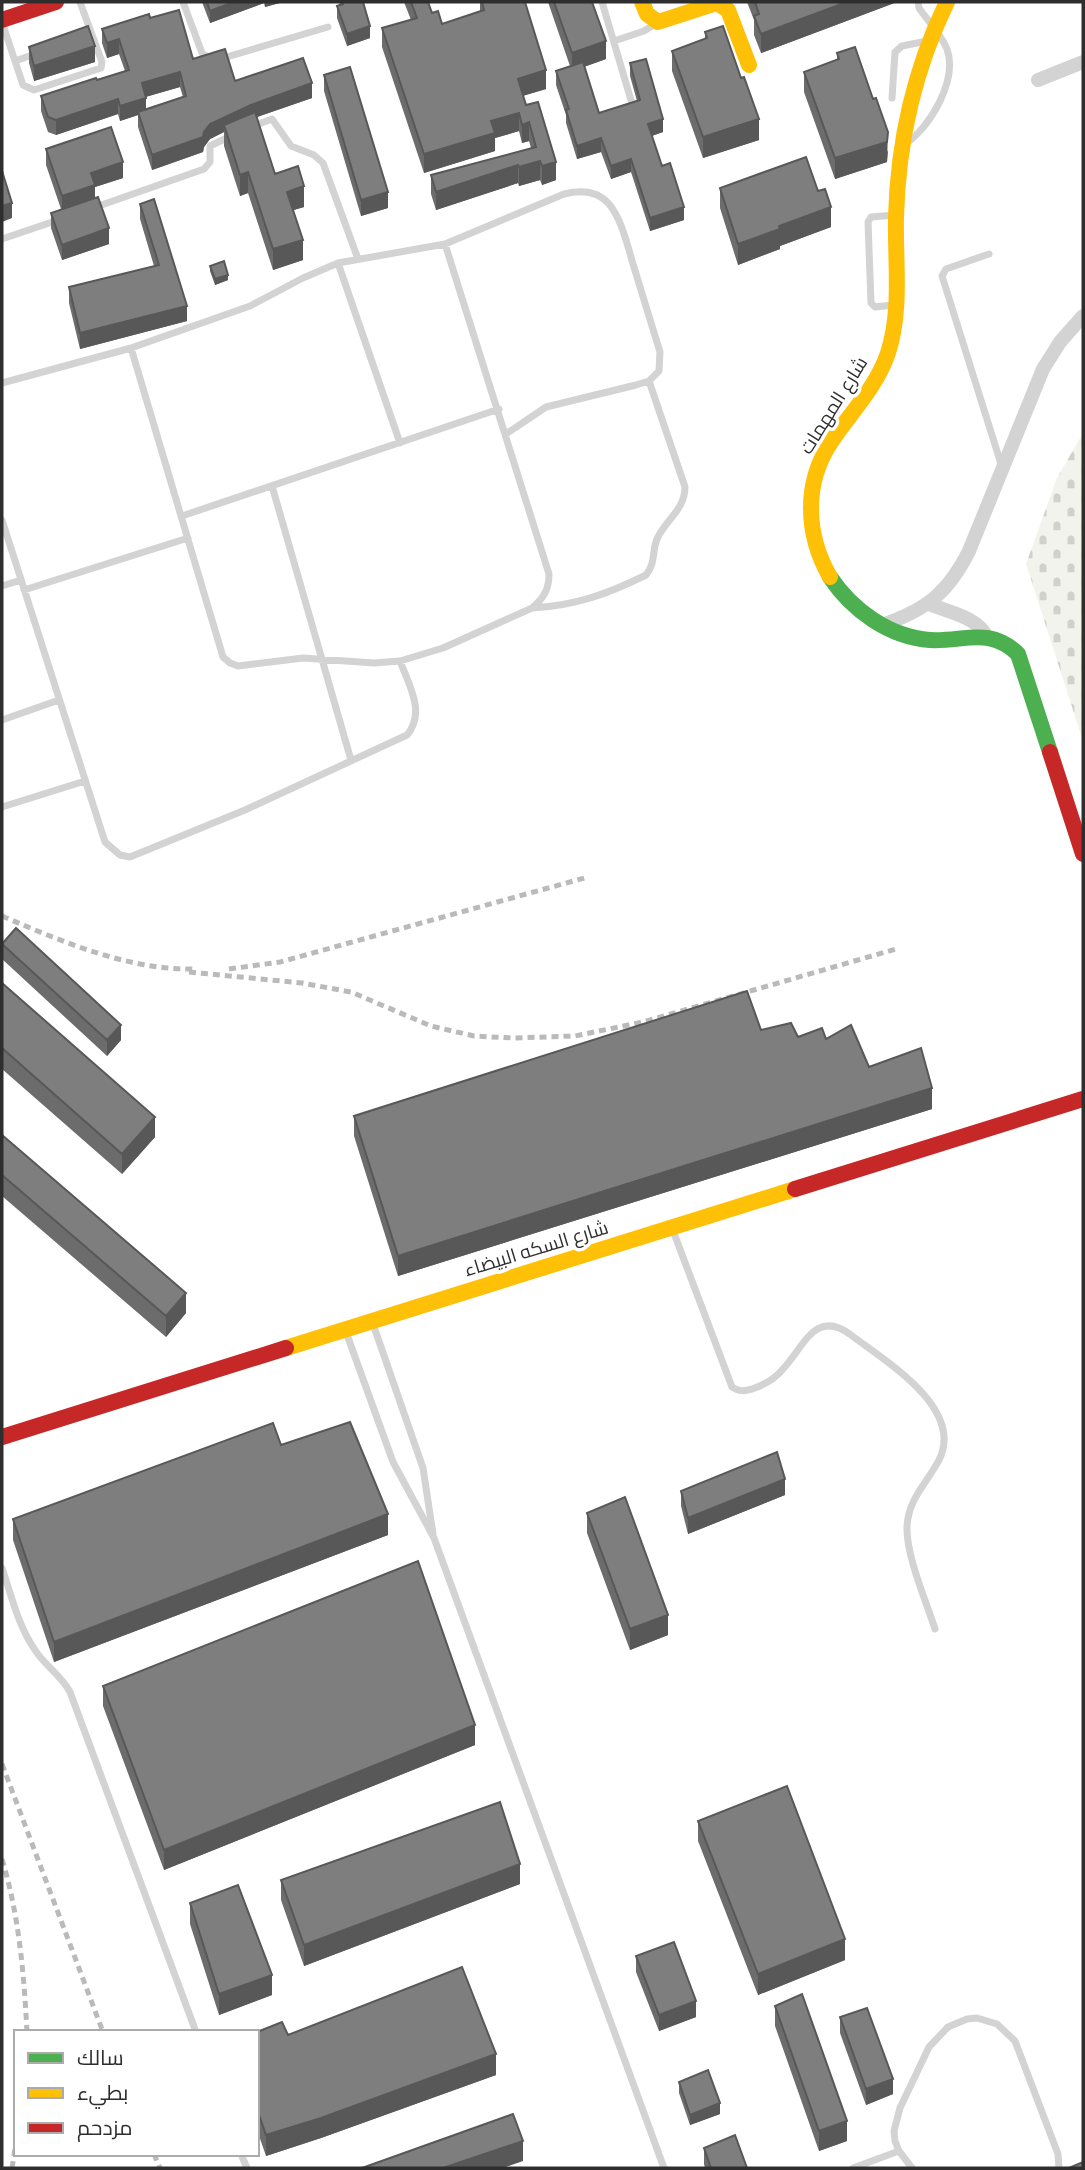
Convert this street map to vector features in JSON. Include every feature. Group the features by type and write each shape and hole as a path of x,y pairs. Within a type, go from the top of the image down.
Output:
{"street":[{"path":"2,21 56,2"},
{"path":"642,2 646,14 658,22 716,3 723,5 728,10 750,65"},
{"name":"شارع المهمات","path":"947,2 931,34 917,75 901,147 892,336 886,358 865,399 836,433 825,451 814,481 810,513 813,534 828,574 855,607 882,625 910,637 930,640 986,637 1000,638 1011,644 1018,654 1083,853"},
{"path":"1038,80 1083,62"},
{"path":"882,625 904,618 929,604 959,571 1044,369 1060,342 1083,316"},
{"path":"929,604 973,621 984,630 986,637"},
{"name":"شارع السكه البيضاء","path":"2,1437 1083,1099"}],"lane":[{"path":"2,21 23,85 30,90 98,71 102,62 80,2"},
{"path":"183,2 202,53 208,60 213,61 328,27"},
{"path":"602,2 633,107"},
{"path":"901,147 925,128 950,73 947,49 931,34 918,2"},
{"path":"614,41 644,31 658,22"},
{"path":"79,39 92,34"},
{"path":"892,98 895,52 902,46 931,34"},
{"path":"15,61 41,52"},
{"path":"90,208 204,169 210,162 209,149 213,144 272,119 291,146 314,155 323,163 358,259"},
{"path":"2,383 131,348 250,306 316,271 338,263 445,244 564,194 588,191 599,195 608,203 622,229 660,352 659,371 649,381 546,407 506,434"},
{"path":"895,305 876,307 872,303 868,222 871,217 896,215"},
{"path":"2,239 65,217"},
{"path":"445,244 549,574 545,593 532,608"},
{"path":"989,254 946,269 942,276 1002,467"},
{"path":"338,263 400,443"},
{"path":"131,348 220,649 223,657 238,666 303,658 374,663 400,661 443,648 532,608 563,606 593,599 646,575 654,561 656,541 683,503 685,487 649,381"},
{"path":"182,516 499,410"},
{"path":"272,486 351,760"},
{"path":"2,520 105,842 111,850 120,855 130,857 245,810 398,741 413,729 416,720 416,707 400,661"},
{"path":"24,590 188,538"},
{"path":"2,586 21,580"},
{"path":"2,720 60,700"},
{"path":"2,807 85,781"},
{"path":"672,1227 732,1387 744,1391 768,1382 787,1366 811,1333 817,1328 830,1325 844,1330 918,1385 926,1396 941,1426 943,1445 939,1459 911,1506 907,1536 935,1629"},
{"path":"372,1322 423,1468 434,1538"},
{"path":"345,1330 393,1462 434,1538 664,2168"},
{"path":"2,1567 33,1648 61,1676 70,1692 195,2030"},
{"path":"912,2168 899,2151 894,2131 924,2055 948,2027 977,2018 997,2024 1015,2041 1058,2154 1059,2168"},
{"path":"853,2168 899,2151"}],"green space":[{"path":"1083,433 1083,741 1026,564 1057,478"}],"building":[{"path":"207,2 234,2 210,11"},
{"path":"343,2 363,2 370,26 347,34 337,6"},
{"path":"411,2 428,2 432,13 438,11 442,24 484,10 482,2 525,2 546,70 518,79 526,105 538,102 556,162 542,166 540,161 519,167 518,165 436,192 431,175 536,147 529,122 522,125 519,113 491,121 495,133 424,154 382,28 417,18"},
{"path":"554,2 592,2 606,41 572,53"},
{"path":"755,2 847,2 761,34 754,16 759,14"},
{"path":"179,10 193,59 225,49 235,81 303,58 312,83 251,105 210,124 203,137 152,155 138,112 186,96 180,72 142,83 146,98 120,106 118,99 56,120 48,117 41,96 129,70 119,39 107,43 102,29 149,14 150,18"},
{"path":"88,26 95,46 34,66 29,47"},
{"path":"723,26 759,119 703,137 672,51 707,38 705,32"},
{"path":"855,47 888,132 887,142 835,158 804,72 839,59 837,53"},
{"path":"646,59 663,119 648,124 662,166 670,163 684,207 650,218 631,159 611,166 601,138 577,146 566,110 569,109 556,71 583,62 599,113 640,100 630,63"},
{"path":"350,67 388,192 361,200 324,75"},
{"path":"255,112 275,174 298,166 304,186 287,192 303,240 273,249 248,172 240,175 224,125"},
{"path":"111,127 123,162 91,173 95,185 62,196 46,149"},
{"path":"806,157 818,191 825,189 831,207 738,244 720,188"},
{"path":"2,171 12,203 2,206"},
{"path":"98,197 109,228 62,245 51,213"},
{"path":"154,199 187,306 80,333 69,287 159,265 140,204"},
{"path":"224,261 228,275 215,279 210,266"},
{"path":"16,928 121,1025 107,1040 2,944"},
{"path":"2,983 155,1117 122,1154 2,1048"},
{"path":"747,991 761,1030 791,1023 798,1037 822,1028 826,1039 851,1025 869,1067 921,1048 932,1088 398,1256 354,1116"},
{"path":"2,1135 186,1293 166,1316 2,1175"},
{"path":"350,1422 388,1514 54,1642 13,1519 273,1423 281,1445"},
{"path":"777,1452 785,1479 688,1518 681,1491"},
{"path":"625,1497 668,1615 630,1629 587,1513"},
{"path":"418,1561 475,1725 164,1850 103,1686"},
{"path":"787,1786 845,1939 758,1974 698,1821"},
{"path":"500,1802 520,1864 304,1945 281,1880"},
{"path":"238,1885 272,1975 219,1994 190,1903"},
{"path":"674,1942 696,2001 659,2015 636,1956"},
{"path":"462,1967 496,2054 321,2118 266,2135 259,2115 259,2031 282,2022 288,2035"},
{"path":"802,1994 847,2121 819,2131 775,2006"},
{"path":"867,2008 893,2079 866,2089 840,2017"},
{"path":"708,2070 720,2103 690,2115 679,2082"},
{"path":"513,2114 523,2141 443,2168 362,2168"},
{"path":"735,2135 747,2168 711,2168 704,2148"},
{"path":"1083,2162 1083,2168 1069,2168"}],"railway":[{"path":"229,969 280,962 588,877"},
{"path":"2,916 73,945 122,960 197,969"},
{"path":"189,972 302,983 351,992 431,1026 474,1036 575,1036 643,1022 896,949"},
{"path":"2,1764 102,2030"},
{"path":"2,1859 13,1901 20,1945 27,2030"},
{"path":"12,2168 14,2156"},
{"path":"155,2156 160,2168"}],"traffic: fast":[{"path":"830,577 860,611 900,634 930,640 986,638 1007,645 1018,654 1050,752"}],"traffic: slow":[{"path":"642,2 647,14 658,22 717,3 728,10 749,65"},
{"path":"830,577 822,561 812,527 812,492 822,458 870,389 888,353 895,320 897,189 904,134 925,54 947,2"},
{"path":"286,1348 795,1189"}],"traffic: jam":[{"path":"2,20 56,2"},
{"path":"1050,752 1083,854"},
{"path":"795,1189 1083,1099"},
{"path":"2,1437 286,1348"}]}
